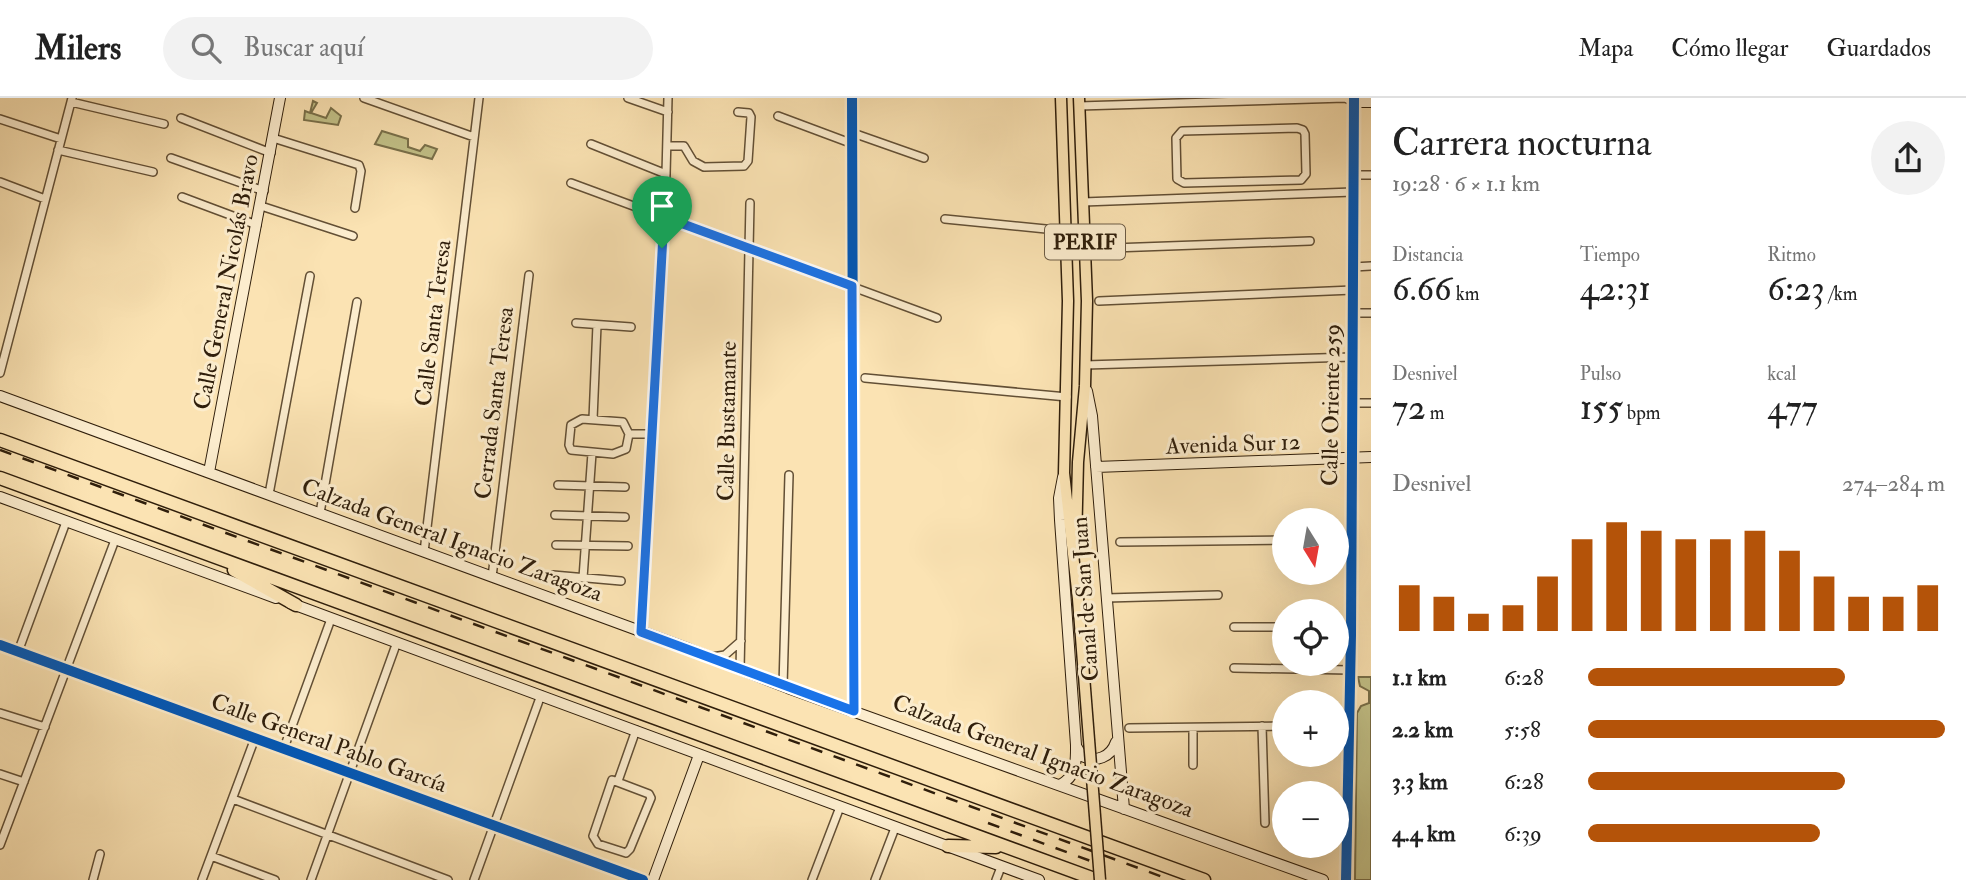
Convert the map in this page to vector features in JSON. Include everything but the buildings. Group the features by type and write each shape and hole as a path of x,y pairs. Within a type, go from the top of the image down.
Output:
{"highway":[{"path":"0,440 1204,880"},
{"path":"0,478 1099,880"},
{"path":"204,552 296,605"},
{"path":"948,846 1007,847"}],"main road":[{"name":"Calle General Nicolás Bravo","path":"209,472 280,98"},
{"name":"Canal de San Juan","path":"1060,785 1068,781 1074,772 1076,745 1059,498 1064,473 1067,397 1066,231 1061,98"},
{"path":"1354,100 1371,102"},
{"name":"Calle Oriente 259","path":"1349,726 1354,100"},
{"name":"Canal de San Juan","path":"1076,568 1078,462 1085,386 1083,103"},
{"name":"Canal de San Juan","path":"1085,386 1092,416 1124,809"},
{"name":"Calzada General Ignacio Zaragoza","path":"0,396 783,686 1323,880"},
{"name":"Avenida Sur 12","path":"1096,467 1371,457"},
{"name":"Canal de San Juan","path":"1064,473 1079,600 1099,880"},
{"path":"0,498 1039,880"},
{"path":"1076,745 1082,756 1095,759 1109,754 1117,740"},
{"path":"653,880 699,755"},
{"name":"Calle Oriente 259","path":"1346,880 1348,767"}],"street":[{"path":"364,98 474,137"},
{"name":"Calle Santa Teresa","path":"425,552 479,98"},
{"path":"628,98 668,112"},
{"path":"641,632 668,98"},
{"path":"852,98 854,711"},
{"path":"0,373 71,100 164,124"},
{"path":"1083,103 1354,100"},
{"path":"667,146 684,146 693,161 704,167 741,168 748,161 751,117 749,113 738,112"},
{"path":"778,116 853,144"},
{"path":"181,118 271,153"},
{"path":"0,119 61,139"},
{"path":"1303,130 1306,174 1303,178 1229,183 1178,181 1176,175 1179,133 1303,130"},
{"path":"853,133 924,158"},
{"path":"273,138 359,165 361,171 355,208"},
{"path":"592,144 666,174"},
{"path":"58,150 153,172"},
{"path":"171,158 264,191"},
{"path":"1353,175 1371,174"},
{"path":"0,183 45,199"},
{"path":"570,183 937,318"},
{"path":"1229,183 1229,197"},
{"path":"1083,202 1353,192"},
{"path":"182,197 257,225"},
{"name":"Calle Bustamante","path":"740,670 750,203"},
{"path":"261,206 353,236"},
{"path":"945,219 1066,231"},
{"path":"1085,249 1310,241"},
{"path":"1353,267 1371,266"},
{"name":"Cerrada Santa Teresa","path":"492,577 529,275"},
{"path":"269,494 310,276"},
{"path":"1099,301 1353,290"},
{"path":"320,513 357,302"},
{"path":"1353,313 1371,313"},
{"path":"576,323 631,327"},
{"path":"593,419 597,325"},
{"path":"1085,365 1352,357"},
{"path":"865,378 1067,397"},
{"path":"1353,403 1371,403"},
{"path":"619,420 626,426 629,434 628,447 613,454 573,451 569,445 571,425 575,421 619,420"},
{"path":"629,434 653,434"},
{"path":"583,578 592,453"},
{"path":"783,686 789,475"},
{"path":"558,485 625,487"},
{"path":"555,515 625,517"},
{"path":"18,652 66,522"},
{"path":"1120,542 1272,540"},
{"path":"1,840 115,541"},
{"path":"556,545 628,546"},
{"path":"553,575 621,581"},
{"path":"1106,598 1218,594"},
{"path":"284,748 331,619"},
{"path":"1234,627 1272,627"},
{"path":"710,657 725,655 741,640"},
{"path":"311,880 397,642"},
{"name":"Calle General Pablo García","path":"0,645 643,880"},
{"path":"1234,668 1350,670"},
{"path":"474,880 541,695"},
{"path":"0,713 45,727"},
{"path":"1262,726 1265,823"},
{"path":"1129,728 1272,726"},
{"path":"1193,728 1193,765"},
{"path":"618,782 636,730"},
{"path":"202,880 255,738"},
{"path":"0,774 24,782"},
{"path":"611,782 618,782 649,794 651,798 626,853 598,844 593,836 611,782"},
{"path":"233,799 448,880"},
{"path":"812,880 840,807"},
{"path":"875,880 895,828"},
{"path":"93,880 100,854"},
{"path":"212,856 275,880"},
{"path":"996,880 1001,867"}],"shaded area":[{"path":"313,101 317,103 311,113 326,118 331,108 341,116 338,125 304,120 305,111 310,113"},
{"path":"382,131 408,139 408,147 420,151 425,145 437,149 432,159 375,144"},
{"path":"1358,677 1371,677 1371,880 1355,880 1357,713 1361,706 1369,703 1369,691 1360,686"}],"railway":[{"path":"0,450 1171,880"},
{"path":"988,823 1096,863"}],"cycle path":[{"path":"852,98 854,711"},
{"path":"1346,880 1351,635 1354,98"},
{"path":"0,645 643,880"}],"route":[{"path":"664,217 852,286 854,711 641,632 662,248 664,217"}]}
